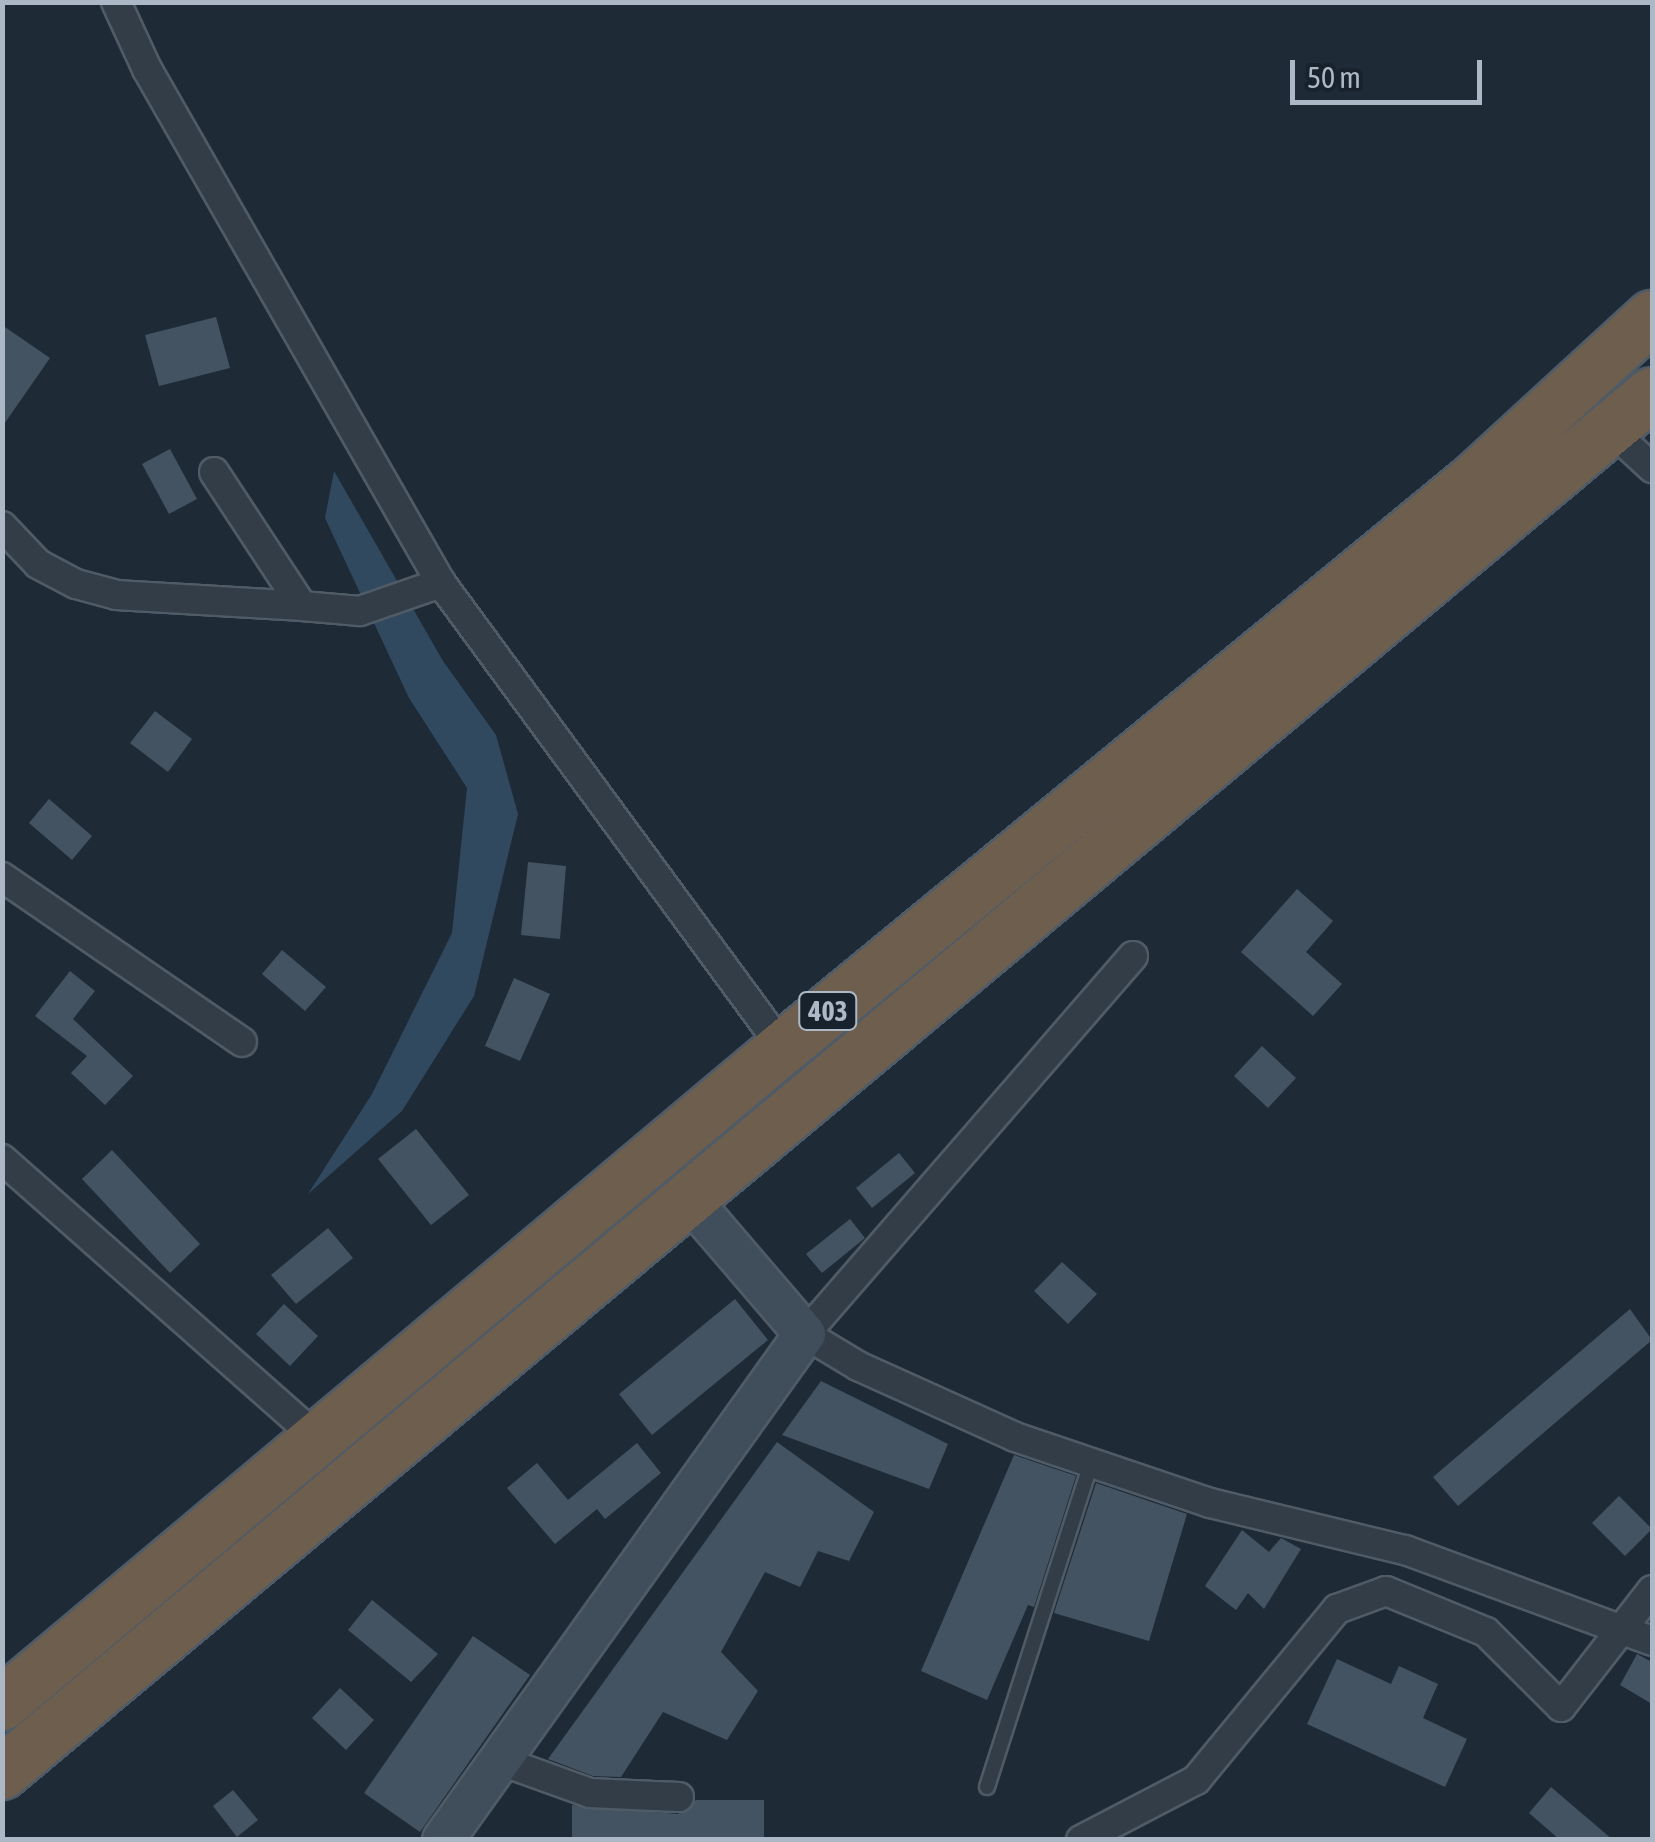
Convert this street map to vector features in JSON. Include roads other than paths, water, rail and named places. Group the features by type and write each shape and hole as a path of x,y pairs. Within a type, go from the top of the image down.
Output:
{"highway":[{"name":"403","path":"2,1704 783,1048 1473,481 1652,317"},
{"name":"403","path":"2,1773 1652,394"}],"street":[{"path":"116,2 157,87 430,586 783,1048"},
{"path":"1611,430 1652,468"},
{"path":"214,472 302,606"},
{"path":"2,526 38,564 76,584 117,594 360,611 430,586"},
{"path":"2,877 242,1042"},
{"path":"443,1840 504,1762 805,1334 1133,956"},
{"path":"2,1160 318,1438"},
{"path":"691,1201 805,1334 918,1396 1210,1503 1405,1550 1652,1640"},
{"path":"1081,1840 1196,1780 1337,1610 1386,1590 1486,1632 1560,1707 1619,1627 1652,1590"},
{"path":"504,1762 608,1797 679,1796"}],"lane":[{"path":"987,1786 1091,1462"}],"water":[{"path":"334,471 443,661 496,735 518,814 474,996 402,1111 308,1194 372,1094 452,933 467,788 409,698 325,518"}]}
